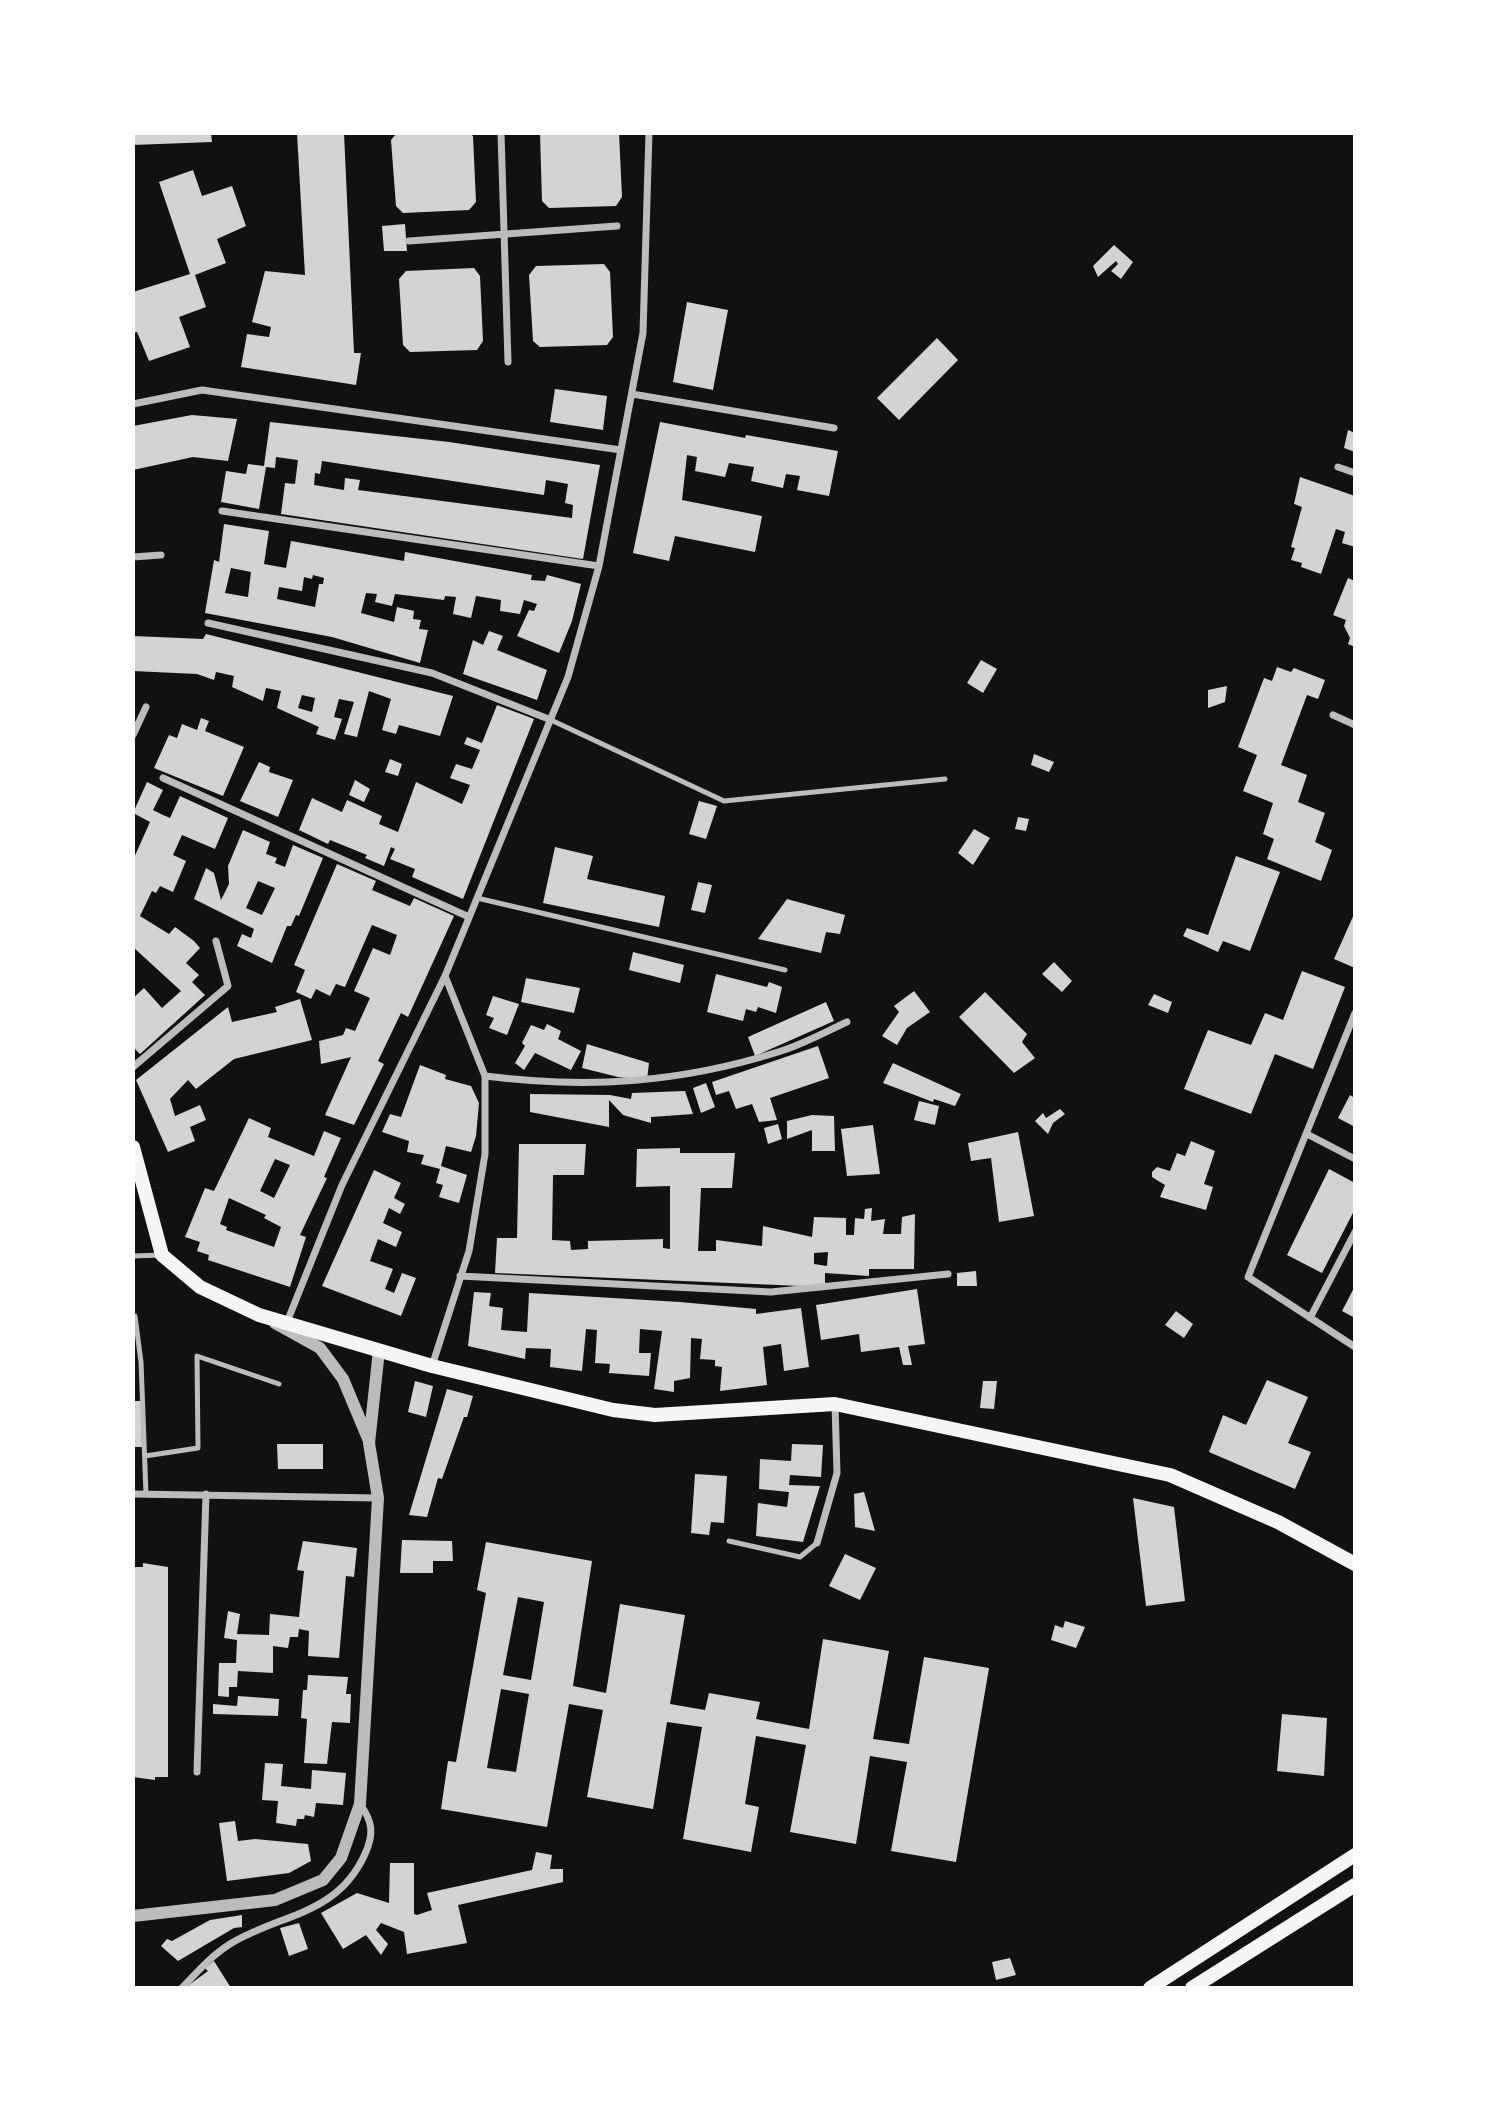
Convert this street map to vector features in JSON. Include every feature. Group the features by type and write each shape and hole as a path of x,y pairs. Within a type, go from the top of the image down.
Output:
{"main road":[{"path":"133,1147 162,1255 200,1287 259,1315 432,1366 613,1410 656,1415 835,1404 1170,1475 1278,1522 1355,1564"},
{"path":"1150,1988 1355,1855"},
{"path":"1192,1988 1355,1885"}],"street":[{"path":"501,133 508,362"},
{"path":"287,1322 342,1185 445,976 568,677 599,566 643,333 649,133"},
{"path":"409,241 617,226"},
{"path":"133,404 201,390 621,450"},
{"path":"632,394 834,428"},
{"path":"1338,467 1355,473"},
{"path":"222,511 599,566"},
{"path":"133,557 161,555"},
{"path":"208,623 432,673 551,720"},
{"path":"133,735 146,707"},
{"path":"1332,715 1355,726"},
{"path":"163,778 469,917"},
{"path":"133,1067 228,986 216,941"},
{"path":"432,1366 469,1251 485,1154 485,1076 445,976"},
{"path":"1355,1013 1248,1277 1355,1347"},
{"path":"485,1076 550,1084 651,1081 712,1070 780,1052 847,1022"},
{"path":"1307,1134 1355,1159"},
{"path":"1310,1318 1355,1232"},
{"path":"460,1276 771,1292 948,1274"},
{"path":"133,1916 275,1900 303,1890 323,1880 341,1857 360,1804 378,1498 369,1443 343,1379 320,1348 259,1315"},
{"path":"369,1443 379,1350"},
{"path":"817,1543 837,1473 835,1404"},
{"path":"133,1494 378,1498"},
{"path":"197,1772 206,1494"},
{"path":"182,1988 210,1958 231,1943 310,1911 338,1892 357,1872 372,1839 371,1820 360,1804"}],"lane":[{"path":"551,720 724,801 944,779"},
{"path":"477,898 785,970"},
{"path":"133,1256 162,1255"},
{"path":"135,1316 141,1362 146,1494"},
{"path":"145,1456 198,1448 197,1356 278,1384"},
{"path":"729,1541 800,1557 817,1543"}],"building":[{"path":"133,133 211,133 212,142 133,145"},
{"path":"297,133 344,133 354,353 361,353 356,385 241,367 247,334 269,337 271,327 252,322 265,271 305,275"},
{"path":"397,133 470,133 473,136 476,202 469,210 403,213 396,206 391,140"},
{"path":"540,133 619,133 622,197 616,206 549,208 542,201"},
{"path":"193,170 202,196 232,186 246,226 217,239 226,263 195,275 206,307 179,317 190,347 149,361 137,332 133,333 133,292 190,274 159,182"},
{"path":"405,224 407,251 384,251 382,226"},
{"path":"1114,245 1133,262 1121,279 1111,271 1118,264 1116,261 1098,277 1093,266"},
{"path":"604,264 610,272 613,337 607,345 540,347 533,341 529,275 536,266"},
{"path":"474,268 480,276 483,341 477,350 410,352 403,345 399,279 406,271"},
{"path":"687,302 728,310 713,390 673,382"},
{"path":"937,338 958,360 899,420 877,398"},
{"path":"555,389 607,396 603,430 550,422"},
{"path":"192,415 237,419 228,461 193,457 133,470 133,426"},
{"path":"270,422 449,442 600,465 583,559 281,514 285,483 295,484 298,460 276,457 275,468 266,467 259,509 221,502 226,471 246,474 248,464 264,466","holes":["322,461 544,495 546,480 568,484 565,503 573,505 572,518 358,490 360,480 345,478 344,490 314,485 315,473 320,474"]},
{"path":"660,422 745,438 746,435 838,451 829,496 797,490 800,476 786,474 783,488 751,481 754,467 729,463 725,477 695,471 697,457 687,455 682,500 762,516 755,552 675,536 669,561 633,553"},
{"path":"1348,430 1355,433 1355,452 1344,448"},
{"path":"1300,477 1355,496 1355,547 1342,543 1345,532 1336,529 1321,574 1301,567 1302,563 1291,560 1295,548 1291,547 1302,507 1294,504"},
{"path":"224,524 269,531 264,564 286,568 291,541 404,561 405,552 532,575 531,580 545,581 547,575 581,584 572,621 559,653 517,636 529,610 534,611 537,604 524,600 520,614 500,611 501,600 476,596 471,618 453,614 456,597 445,596 444,600 395,594 392,606 375,602 377,594 366,593 361,613 394,622 397,607 414,611 413,619 421,620 419,629 428,630 420,663 332,637 205,613 214,560 219,562","holes":["231,568 251,572 248,597 225,593","313,575 324,578 323,584 319,584 315,607 277,599 279,587 302,591 304,577 312,579"]},
{"path":"1348,578 1355,581 1355,647 1348,644 1350,638 1344,626 1346,620 1333,615"},
{"path":"489,631 503,636 497,650 547,670 537,700 463,674 473,640 483,645"},
{"path":"206,634 453,696 440,736 399,725 396,734 382,730 391,699 369,691 357,737 344,734 354,702 339,699 334,717 342,719 335,740 316,734 319,727 277,708 281,691 266,688 263,701 232,687 234,676 216,672 214,680 197,674 133,671 133,636 203,639","holes":["302,695 315,698 312,712 298,708"]},
{"path":"981,660 997,669 983,693 967,683"},
{"path":"1277,667 1291,672 1294,668 1325,680 1318,699 1307,695 1281,765 1307,775 1298,802 1325,813 1315,842 1332,850 1321,881 1267,859 1274,839 1263,834 1273,803 1243,791 1257,755 1238,747 1264,678 1272,681"},
{"path":"1227,686 1225,702 1208,708 1208,690"},
{"path":"497,705 534,719 463,899 412,877 415,869 390,859 395,849 391,847 384,866 365,858 367,855 330,840 328,844 299,830 312,798 342,812 347,800 382,816 379,824 398,832 416,782 462,804 470,785 450,778 456,764 472,769 480,750 464,744 467,737 482,743"},
{"path":"201,718 209,721 205,731 244,747 223,796 154,768 169,735 177,738 182,724 197,730"},
{"path":"1034,754 1054,762 1049,772 1031,765"},
{"path":"390,759 402,764 398,776 385,772"},
{"path":"259,762 270,767 269,772 293,780 278,817 240,801"},
{"path":"355,780 370,789 364,802 349,795"},
{"path":"147,782 163,790 153,810 163,815 170,818 180,796 228,818 215,849 182,835 173,855 186,861 173,892 160,886 156,893 152,891 140,916 169,934 175,927 200,948 186,963 199,975 192,982 205,995 140,1054 133,1047 133,998 144,988 162,1008 181,991 133,947 133,860 150,822 133,813"},
{"path":"699,801 717,806 706,839 689,834"},
{"path":"1018,817 1029,819 1026,831 1015,829"},
{"path":"974,829 990,838 973,865 958,853"},
{"path":"243,830 270,842 266,854 277,858 275,863 285,867 293,845 323,858 299,916 296,915 291,926 287,926 272,963 237,946 242,934 251,938 254,929 194,899 206,868 214,873 221,900 229,884 228,866","holes":["258,881 275,888 262,915 246,908"]},
{"path":"555,847 593,856 587,879 665,896 659,927 543,903"},
{"path":"1236,856 1280,872 1250,951 1223,941 1218,952 1183,936 1187,928 1208,935"},
{"path":"337,864 376,881 372,890 410,906 414,898 454,916 408,1017 401,1013 378,1061 384,1064 354,1125 325,1115 351,1057 321,1064 319,1041 343,1035 346,1028 355,1031 370,998 354,991 373,948 390,955 397,935 372,925 345,987 336,984 330,996 316,989 311,999 296,992 305,970 294,965"},
{"path":"698,882 712,885 705,913 691,910"},
{"path":"787,899 845,915 840,934 826,932 821,953 758,939"},
{"path":"1355,912 1355,968 1334,959"},
{"path":"633,952 684,965 680,983 629,970"},
{"path":"1054,962 1072,981 1062,992 1042,974"},
{"path":"1302,971 1345,987 1313,1069 1275,1054 1251,1114 1184,1089 1208,1030 1251,1045 1265,1013 1283,1020"},
{"path":"716,974 767,987 769,982 782,987 776,1013 758,1007 756,1012 746,1009 743,1021 707,1012"},
{"path":"526,978 580,988 574,1013 521,1002"},
{"path":"914,991 930,1012 907,1028 897,1045 882,1036 899,1012 894,1006"},
{"path":"985,992 1027,1034 1022,1042 1035,1058 1014,1073 959,1017"},
{"path":"1154,994 1172,1002 1168,1013 1148,1005"},
{"path":"493,996 519,1004 507,1035 489,1028 494,1018 486,1015"},
{"path":"300,999 312,1040 234,1059 196,1089 188,1080 170,1099 175,1116 200,1105 206,1120 190,1127 195,1141 168,1152 136,1080 228,1007 232,1022 277,1012 275,1007"},
{"path":"826,1002 834,1021 755,1056 748,1037"},
{"path":"547,1024 561,1031 558,1039 581,1051 571,1070 535,1053 524,1070 515,1063 525,1046 522,1043 531,1025 544,1030"},
{"path":"587,1044 649,1063 647,1080 618,1077 582,1068"},
{"path":"818,1046 829,1078 770,1098 777,1120 759,1122 752,1104 736,1109 729,1091 716,1095 712,1082"},
{"path":"893,1063 961,1094 955,1106 934,1099 933,1102 883,1083"},
{"path":"420,1065 446,1075 445,1079 471,1086 479,1103 476,1136 471,1152 446,1146 441,1166 467,1175 459,1203 439,1197 443,1185 436,1183 440,1169 421,1164 424,1155 407,1152 409,1141 382,1132 390,1114 401,1117"},
{"path":"706,1083 715,1107 701,1113 693,1088"},
{"path":"685,1091 693,1114 651,1117 651,1123 623,1115 609,1100 609,1127 530,1112 530,1094 610,1095 631,1099 632,1093"},
{"path":"1350,1095 1355,1098 1355,1127 1338,1118"},
{"path":"919,1101 939,1106 935,1125 914,1120"},
{"path":"1060,1109 1065,1114 1053,1123 1048,1134 1035,1121 1043,1113 1046,1118"},
{"path":"812,1115 834,1116 835,1151 812,1151 812,1130 787,1139 787,1121"},
{"path":"249,1118 271,1128 268,1137 314,1156 324,1131 341,1138 324,1177 327,1178 300,1235 306,1237 290,1287 208,1260 209,1255 197,1251 200,1242 185,1237 205,1188 214,1191","holes":["275,1159 290,1165 274,1198 260,1191","229,1198 266,1215 264,1218 281,1227 274,1247 226,1230 227,1227 220,1224"]},
{"path":"778,1124 782,1139 768,1144 764,1128"},
{"path":"873,1125 880,1174 847,1176 841,1129"},
{"path":"1018,1132 1034,1216 999,1222 991,1158 971,1161 968,1143"},
{"path":"1191,1141 1215,1151 1204,1184 1213,1187 1206,1210 1160,1197 1165,1185 1152,1177 1152,1172 1157,1167 1170,1171 1177,1153 1185,1156"},
{"path":"519,1144 586,1144 584,1175 553,1175 552,1240 570,1241 571,1250 588,1249 588,1241 663,1239 663,1248 670,1249 670,1186 636,1187 637,1149 680,1148 680,1153 735,1153 732,1188 701,1188 698,1251 716,1251 716,1240 762,1246 763,1226 812,1237 814,1217 846,1218 846,1235 854,1235 855,1218 864,1219 865,1209 872,1208 871,1221 885,1219 883,1234 901,1234 902,1217 915,1214 914,1269 869,1269 869,1276 825,1273 825,1287 495,1273 497,1238 517,1238","holes":["828,1252 827,1266 814,1264 814,1253"]},
{"path":"1329,1169 1355,1183 1355,1209 1322,1273 1287,1255"},
{"path":"374,1170 401,1183 394,1198 405,1204 400,1214 389,1208 383,1223 402,1232 396,1247 378,1239 370,1261 393,1269 385,1289 394,1293 402,1273 416,1278 401,1316 322,1286"},
{"path":"976,1271 977,1286 957,1286 957,1273"},
{"path":"1355,1286 1355,1318 1342,1311"},
{"path":"917,1289 925,1344 908,1346 912,1365 903,1365 899,1347 861,1352 859,1334 821,1340 816,1305"},
{"path":"474,1292 491,1293 489,1306 503,1308 501,1330 527,1332 529,1293 756,1309 756,1314 801,1308 809,1367 784,1371 781,1344 763,1347 767,1385 720,1391 722,1367 715,1366 715,1360 700,1359 702,1339 691,1338 690,1378 674,1381 674,1392 654,1389 662,1331 640,1329 639,1353 651,1353 649,1376 609,1373 610,1364 595,1363 597,1330 586,1329 582,1371 550,1367 551,1349 526,1348 525,1359 468,1346"},
{"path":"1176,1311 1193,1324 1184,1338 1165,1325"},
{"path":"1267,1380 1308,1397 1288,1443 1311,1452 1295,1489 1209,1452 1223,1415 1246,1425"},
{"path":"415,1381 433,1386 426,1417 408,1412"},
{"path":"983,1381 997,1381 994,1409 980,1408"},
{"path":"447,1389 473,1396 467,1417 464,1417 442,1479 438,1478 427,1517 409,1515"},
{"path":"133,1401 141,1401 142,1447 133,1447"},
{"path":"277,1444 323,1444 323,1469 278,1469"},
{"path":"792,1444 823,1445 821,1477 790,1475 789,1485 820,1486 803,1542 756,1536 758,1503 787,1507 789,1492 759,1489 760,1459 791,1461"},
{"path":"695,1474 727,1476 724,1523 711,1522 709,1535 691,1533"},
{"path":"864,1492 875,1531 855,1527 854,1494"},
{"path":"1133,1498 1174,1507 1185,1601 1146,1606"},
{"path":"402,1540 452,1541 453,1561 433,1561 433,1573 400,1573"},
{"path":"303,1541 357,1548 354,1577 346,1576 339,1658 308,1656 309,1631 299,1629 298,1637 290,1637 288,1648 273,1646 273,1673 238,1671 237,1687 229,1687 229,1697 218,1696 219,1663 236,1663 237,1640 224,1638 228,1611 240,1614 237,1634 269,1635 270,1614 299,1617 304,1571 297,1570"},
{"path":"486,1542 592,1561 573,1686 606,1693 620,1604 685,1615 670,1704 705,1710 709,1693 760,1702 756,1719 809,1729 823,1639 889,1651 873,1739 909,1744 924,1657 989,1668 956,1862 891,1851 907,1762 870,1756 856,1844 790,1832 806,1745 756,1736 745,1804 759,1807 751,1852 683,1839 702,1727 667,1722 653,1809 587,1797 603,1710 569,1704 547,1827 441,1809 448,1761 456,1762 486,1593 477,1590","holes":["518,1597 544,1602 531,1680 503,1675","501,1689 529,1694 516,1772 487,1768"]},
{"path":"845,1554 876,1568 860,1600 829,1586"},
{"path":"143,1563 168,1567 168,1777 155,1777 155,1780 133,1777 133,1567 143,1567"},
{"path":"1065,1621 1085,1627 1076,1648 1051,1640 1055,1625 1063,1628"},
{"path":"308,1675 348,1677 346,1694 351,1694 350,1723 332,1722 327,1764 304,1763 307,1719 301,1718 303,1690 307,1690"},
{"path":"238,1696 279,1699 278,1716 213,1714 213,1704 237,1706"},
{"path":"1282,1714 1327,1718 1324,1776 1277,1771"},
{"path":"265,1763 283,1764 281,1786 311,1789 312,1770 346,1773 343,1805 316,1803 314,1817 305,1815 304,1819 297,1819 296,1826 276,1823 278,1801 262,1800"},
{"path":"235,1821 238,1841 255,1839 308,1844 311,1861 289,1873 227,1881 219,1823"},
{"path":"536,1852 552,1855 550,1869 563,1869 563,1882 458,1905 467,1943 407,1954 404,1932 381,1923 376,1930 388,1944 381,1955 366,1935 343,1949 321,1913 357,1893 389,1903 390,1863 414,1863 414,1914 417,1915 432,1910 427,1893 532,1870"},
{"path":"242,1915 242,1927 234,1928 178,1961 161,1946 167,1939 172,1941 210,1920"},
{"path":"299,1923 308,1949 289,1956 280,1928"},
{"path":"1010,1958 1016,1975 996,1980 992,1962"},
{"path":"214,1961 231,1988 191,1988 189,1985 208,1971 205,1968"}]}
